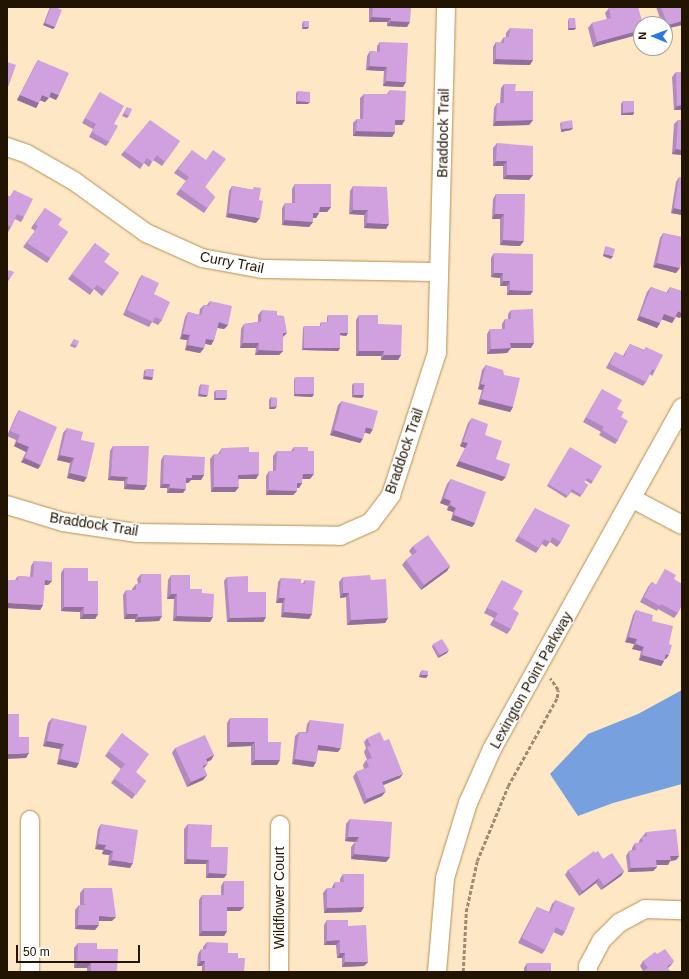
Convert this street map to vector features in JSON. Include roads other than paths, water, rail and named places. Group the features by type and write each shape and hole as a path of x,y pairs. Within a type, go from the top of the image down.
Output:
{"street":[{"name":"Braddock Trail","path":"7,505 63,522 137,533 340,536 371,522 391,495 437,353 446,7"},
{"name":"Curry Trail","path":"7,147 27,154 74,181 146,233 202,258 262,269 439,272"},
{"name":"Lexington Point Parkway","path":"437,972 445,878 468,803 492,750 633,499 682,407"},
{"path":"633,499 682,525"},
{"path":"30,820 30,972"},
{"name":"Wildflower Court","path":"279,972 280,825"},
{"path":"588,972 588,966 602,940 619,923 645,909 682,910"}],"water":[{"path":"682,690 682,784 613,803 578,816 550,774 588,734 638,714"}]}
